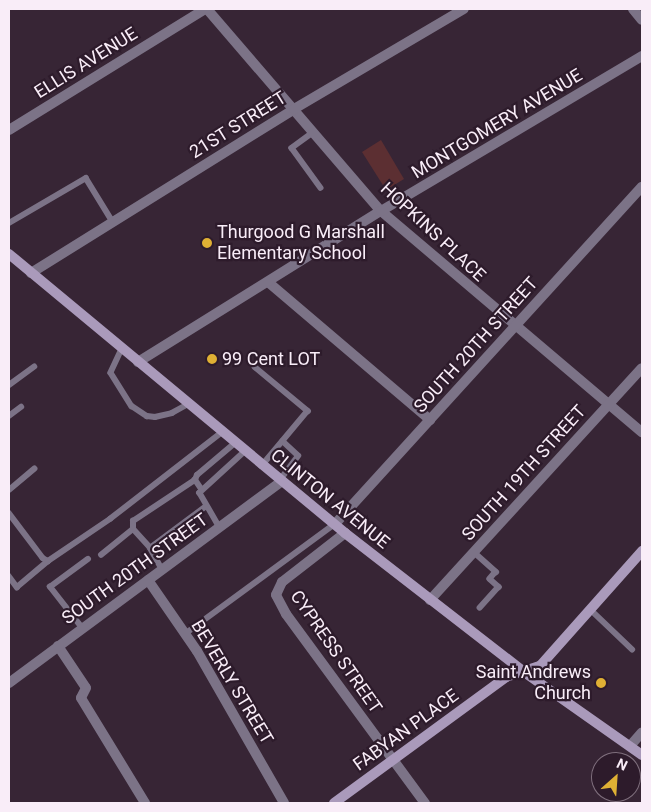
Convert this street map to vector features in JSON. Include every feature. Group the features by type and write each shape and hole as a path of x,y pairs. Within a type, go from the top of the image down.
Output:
{"main road":[{"name":"CLINTON AVENUE","path":"9,254 280,481 345,533 524,672 642,755"},
{"name":"FABYAN PLACE","path":"334,803 506,677 540,666 642,552"}],"street":[{"name":"HOPKINS PLACE","path":"206,9 382,211 642,432"},
{"name":"ELLIS AVENUE","path":"9,130 206,9"},
{"name":"21ST STREET","path":"31,273 294,109 464,9"},
{"path":"633,9 642,20"},
{"name":"MONTGOMERY AVENUE","path":"138,362 382,211 642,56"},
{"name":"SOUTH 20TH STREET","path":"335,524 642,187"},
{"path":"268,282 430,420"},
{"name":"SOUTH 19TH STREET","path":"430,600 642,368"},
{"name":"SOUTH 20TH STREET","path":"9,682 280,481"},
{"name":"CYPRESS STREET","path":"345,533 282,582 276,595 286,614 425,803"},
{"name":"BEVERLY STREET","path":"148,580 185,634 284,803"},
{"path":"58,646 86,688 81,698 145,803"},
{"path":"630,746 642,732"}],"lane":[{"path":"313,133 292,148 321,188"},
{"path":"9,223 86,178 113,222"},
{"path":"122,349 111,373 132,406 147,416 155,417 172,413 188,404"},
{"path":"9,386 34,367"},
{"path":"255,367 308,412 262,466"},
{"path":"9,416 21,407"},
{"path":"9,576 17,587 48,561 110,519 222,432"},
{"path":"280,481 298,456 283,442"},
{"path":"162,570 150,548 133,529 133,521 195,480 235,443"},
{"path":"201,489 245,451"},
{"path":"9,490 34,469"},
{"path":"195,480 201,489 200,497 219,528"},
{"path":"150,548 205,507"},
{"path":"9,513 43,558 48,561"},
{"path":"185,634 335,524"},
{"path":"101,555 133,529"},
{"path":"474,552 496,572 490,579 499,587 480,608"},
{"path":"82,628 50,587 88,559"},
{"path":"591,610 632,648"}],"shaded area":[{"path":"381,140 404,179 386,190 362,152"}],"place":[{"name":"Thurgood G Marshall Elementary School","path":"207,243"},
{"name":"99 Cent LOT","path":"212,359"},
{"name":"Saint Andrews Church","path":"601,683"}]}
